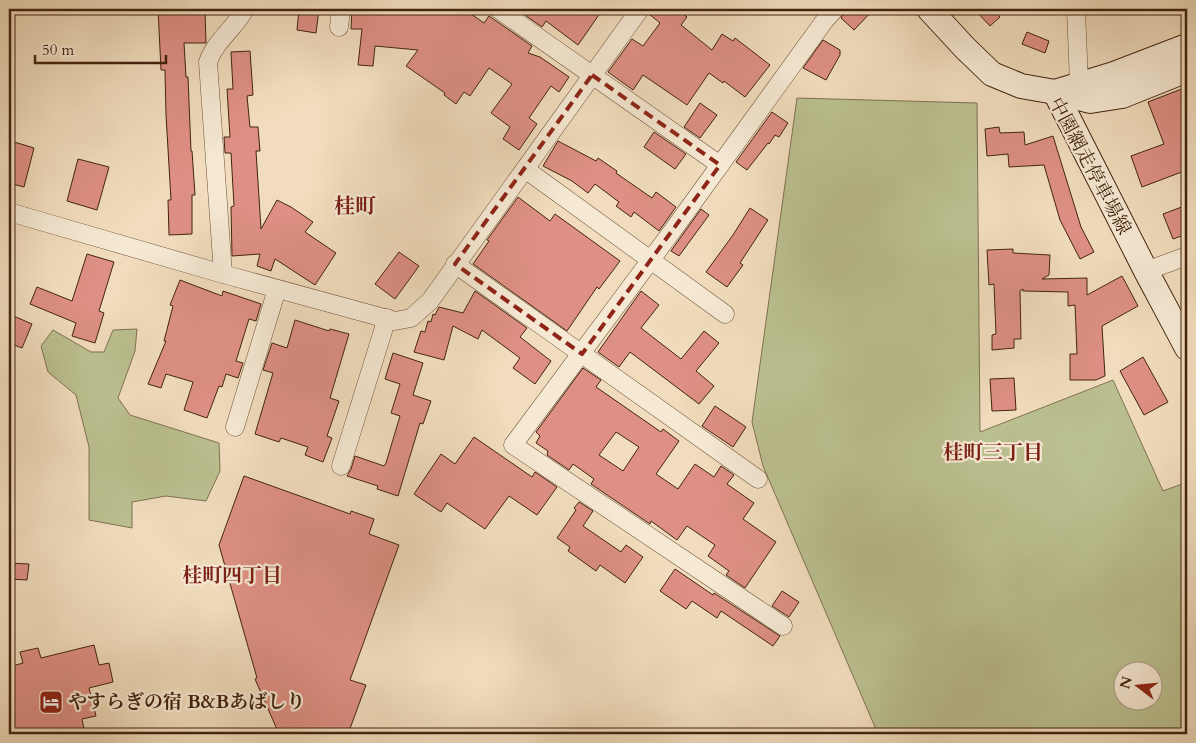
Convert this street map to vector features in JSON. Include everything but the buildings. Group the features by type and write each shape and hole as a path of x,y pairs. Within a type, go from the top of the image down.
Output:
{"main road":[{"name":"中園網走停車場線","path":"929,9 992,74 1021,86 1055,92 1187,348"},
{"path":"1055,92 1114,74 1187,46"},
{"path":"1055,92 1090,102 1122,96 1187,70"}],"street":[{"path":"223,274 208,62 218,45 239,21 245,9"},
{"path":"339,27 340,9"},
{"path":"498,9 720,165"},
{"path":"9,212 394,321 411,318 430,301 640,9"},
{"path":"783,626 514,445 834,9"},
{"path":"1076,9 1079,84"},
{"path":"525,169 726,314"},
{"path":"1146,271 1187,256"},
{"path":"455,264 758,479"},
{"path":"235,428 277,289"},
{"path":"341,466 387,318"}],"highlighted area":[{"path":"592,75 720,165 582,354 455,264"}],"green space":[{"path":"797,98 977,103 980,432 1113,380 1163,491 1182,484 1187,497 1187,734 878,734 763,466 752,422"},
{"path":"137,329 135,351 118,398 130,415 219,443 220,471 206,501 166,496 132,502 132,528 89,520 89,447 76,395 48,372 41,346 53,330 91,352 104,352 113,330"}],"place":[{"name":"やすらぎの宿 B&Bあばしり","path":"51,702"}],"district":[{"name":"桂町","path":"355,206"},
{"name":"桂町三丁目","path":"993,452"},
{"name":"桂町四丁目","path":"232,575"}]}
